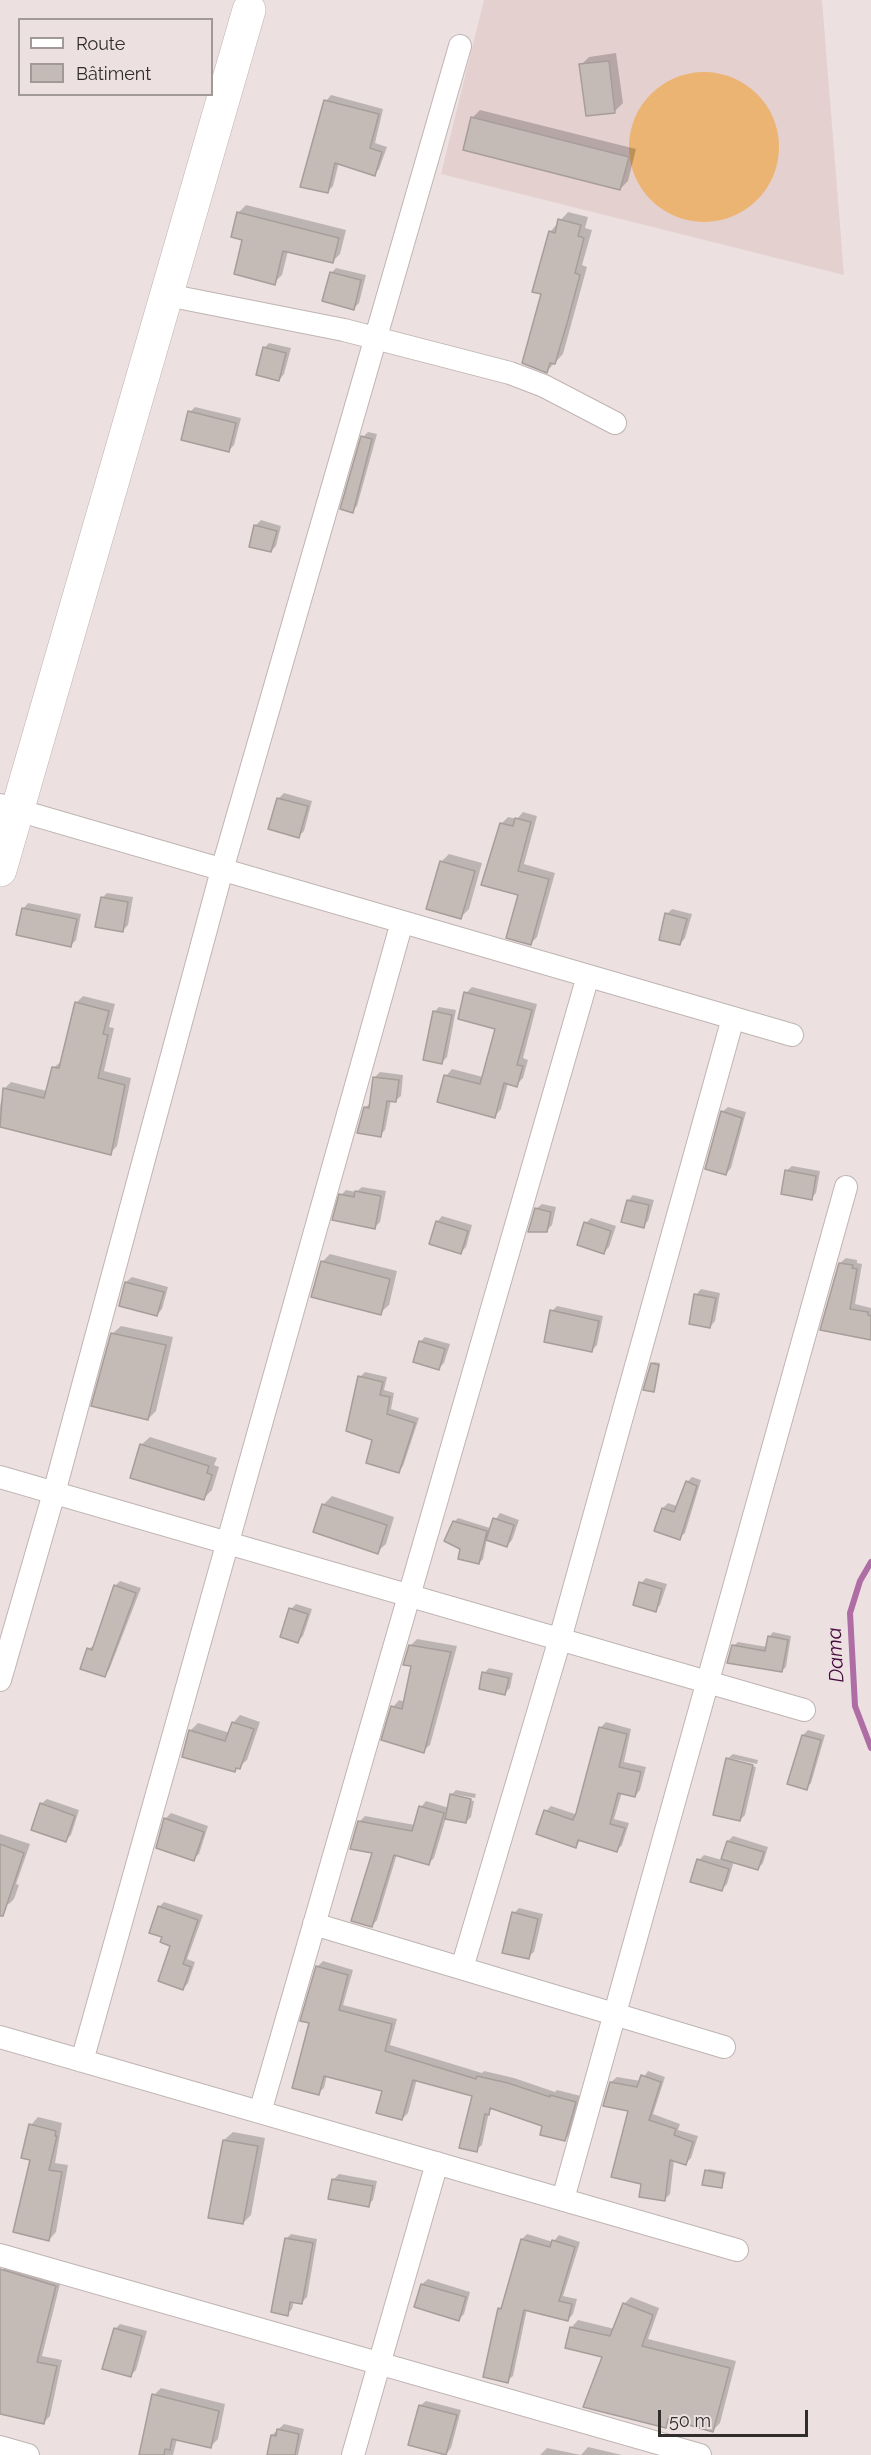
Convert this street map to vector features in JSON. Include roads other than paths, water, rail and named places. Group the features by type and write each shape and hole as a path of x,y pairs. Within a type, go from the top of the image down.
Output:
{"street":[{"path":"0,870 9,808 167,294 250,5"},
{"path":"0,1680 54,1493 222,870 460,46"},
{"path":"167,294 376,338 527,380 615,423"},
{"path":"9,808 792,1035"},
{"path":"82,2061 402,922"},
{"path":"260,2112 588,976"},
{"path":"462,1968 560,1639 733,1018"},
{"path":"563,2199 846,1187"},
{"path":"0,1477 804,1710"},
{"path":"314,1924 724,2047"},
{"path":"0,2037 737,2250"},
{"path":"352,2455 437,2163"},
{"path":"0,2255 700,2455"},
{"path":"0,2447 28,2455"}],"waterway":[{"name":"Dama","path":"871,1562 860,1581 850,1613 855,1706 871,1748"}]}
